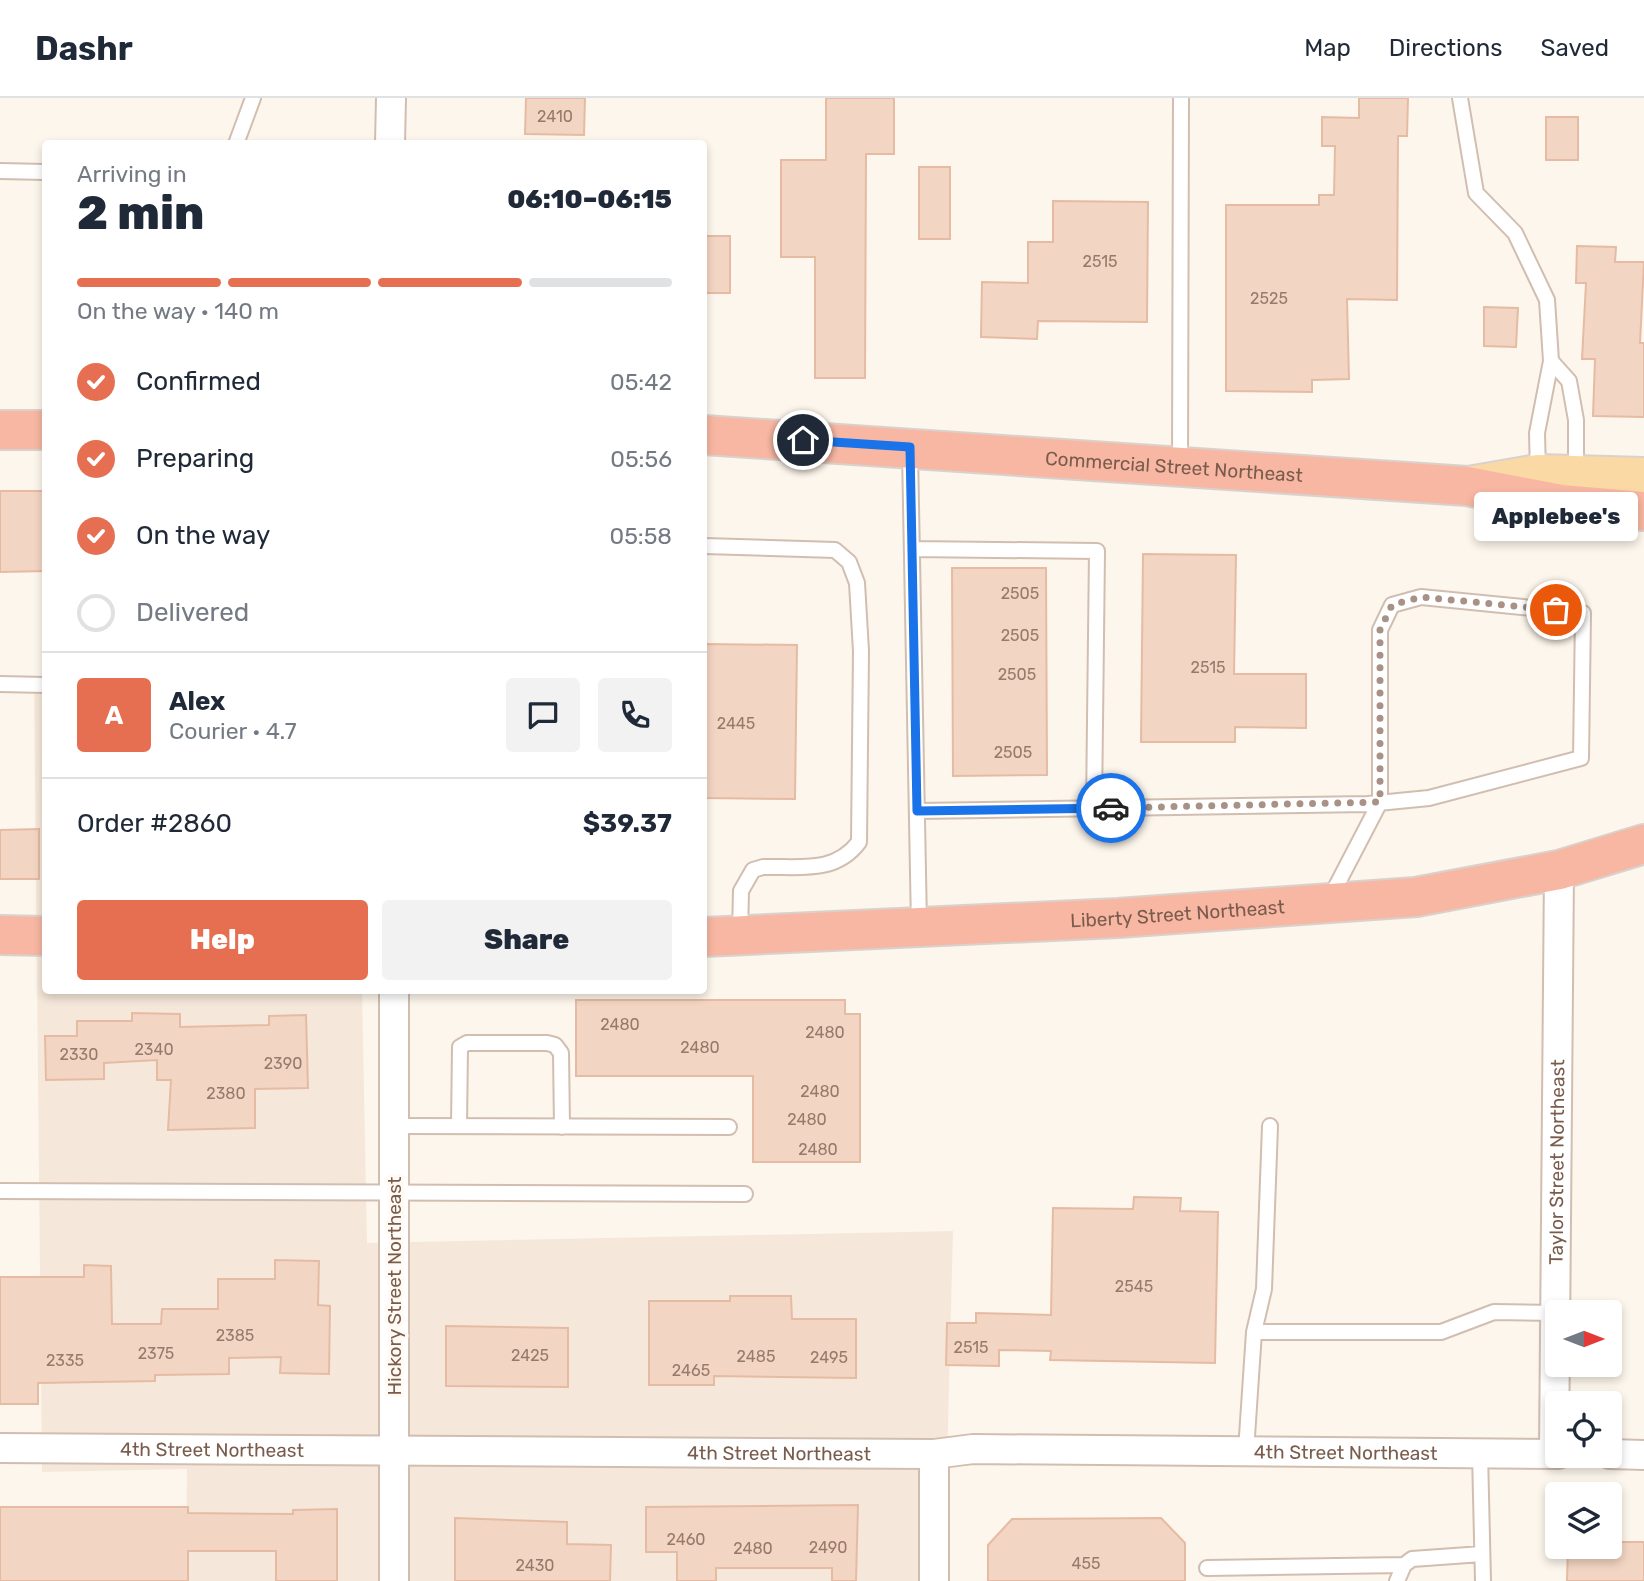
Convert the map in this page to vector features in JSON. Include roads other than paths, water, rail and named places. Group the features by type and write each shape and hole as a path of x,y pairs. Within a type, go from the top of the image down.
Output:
{"highway":[{"path":"0,430 42,430"},
{"name":"Commercial Street Northeast","path":"707,435 1468,486"},
{"path":"1468,486 1561,504 1644,511"},
{"name":"Liberty Street Northeast","path":"722,937 1326,904 1429,895 1559,870 1644,844"},
{"path":"0,935 42,936"}],"main road":[{"name":"Commercial Street Northeast","path":"1468,486 1538,474 1644,477"}],"street":[{"path":"390,140 391,98"},
{"name":"Taylor Street Northeast","path":"1555,1300 1559,870"},
{"name":"Hickory Street Northeast","path":"394,994 394,1581"},
{"name":"4th Street Northeast","path":"0,1448 934,1454 972,1449 1545,1454"},
{"path":"934,1454 934,1581"},
{"path":"1622,1454 1644,1455"}],"lane":[{"path":"237,140 253,98"},
{"path":"1180,465 1181,98"},
{"path":"1460,98 1476,193 1515,233 1547,300 1551,361 1537,433 1538,474"},
{"path":"0,171 42,172"},
{"path":"1551,361 1569,382 1576,420 1576,475"},
{"path":"910,447 919,927"},
{"path":"707,546 835,550 849,562 857,583 861,651 859,842 848,857 830,865 763,867 752,870 722,937"},
{"path":"912,549 1097,551 1094,808"},
{"path":"917,811 1380,802 1429,798 1581,758 1583,613 1421,597 1392,605 1380,630 1380,802 1326,904"},
{"path":"0,684 42,685"},
{"path":"458,1126 460,1048 467,1043 547,1043 555,1045 561,1053 562,1127"},
{"path":"394,1126 729,1127"},
{"path":"1246,1451 1254,1332 1264,1289 1270,1126"},
{"path":"0,1191 745,1194"},
{"path":"1254,1332 1441,1332 1494,1312 1545,1313"},
{"path":"1480,1453 1483,1581"},
{"path":"1397,1581 1404,1565 1412,1559 1482,1554"},
{"path":"1207,1568 1404,1565"}],"place":[{"name":"Applebee's","path":"1556,610"}]}
